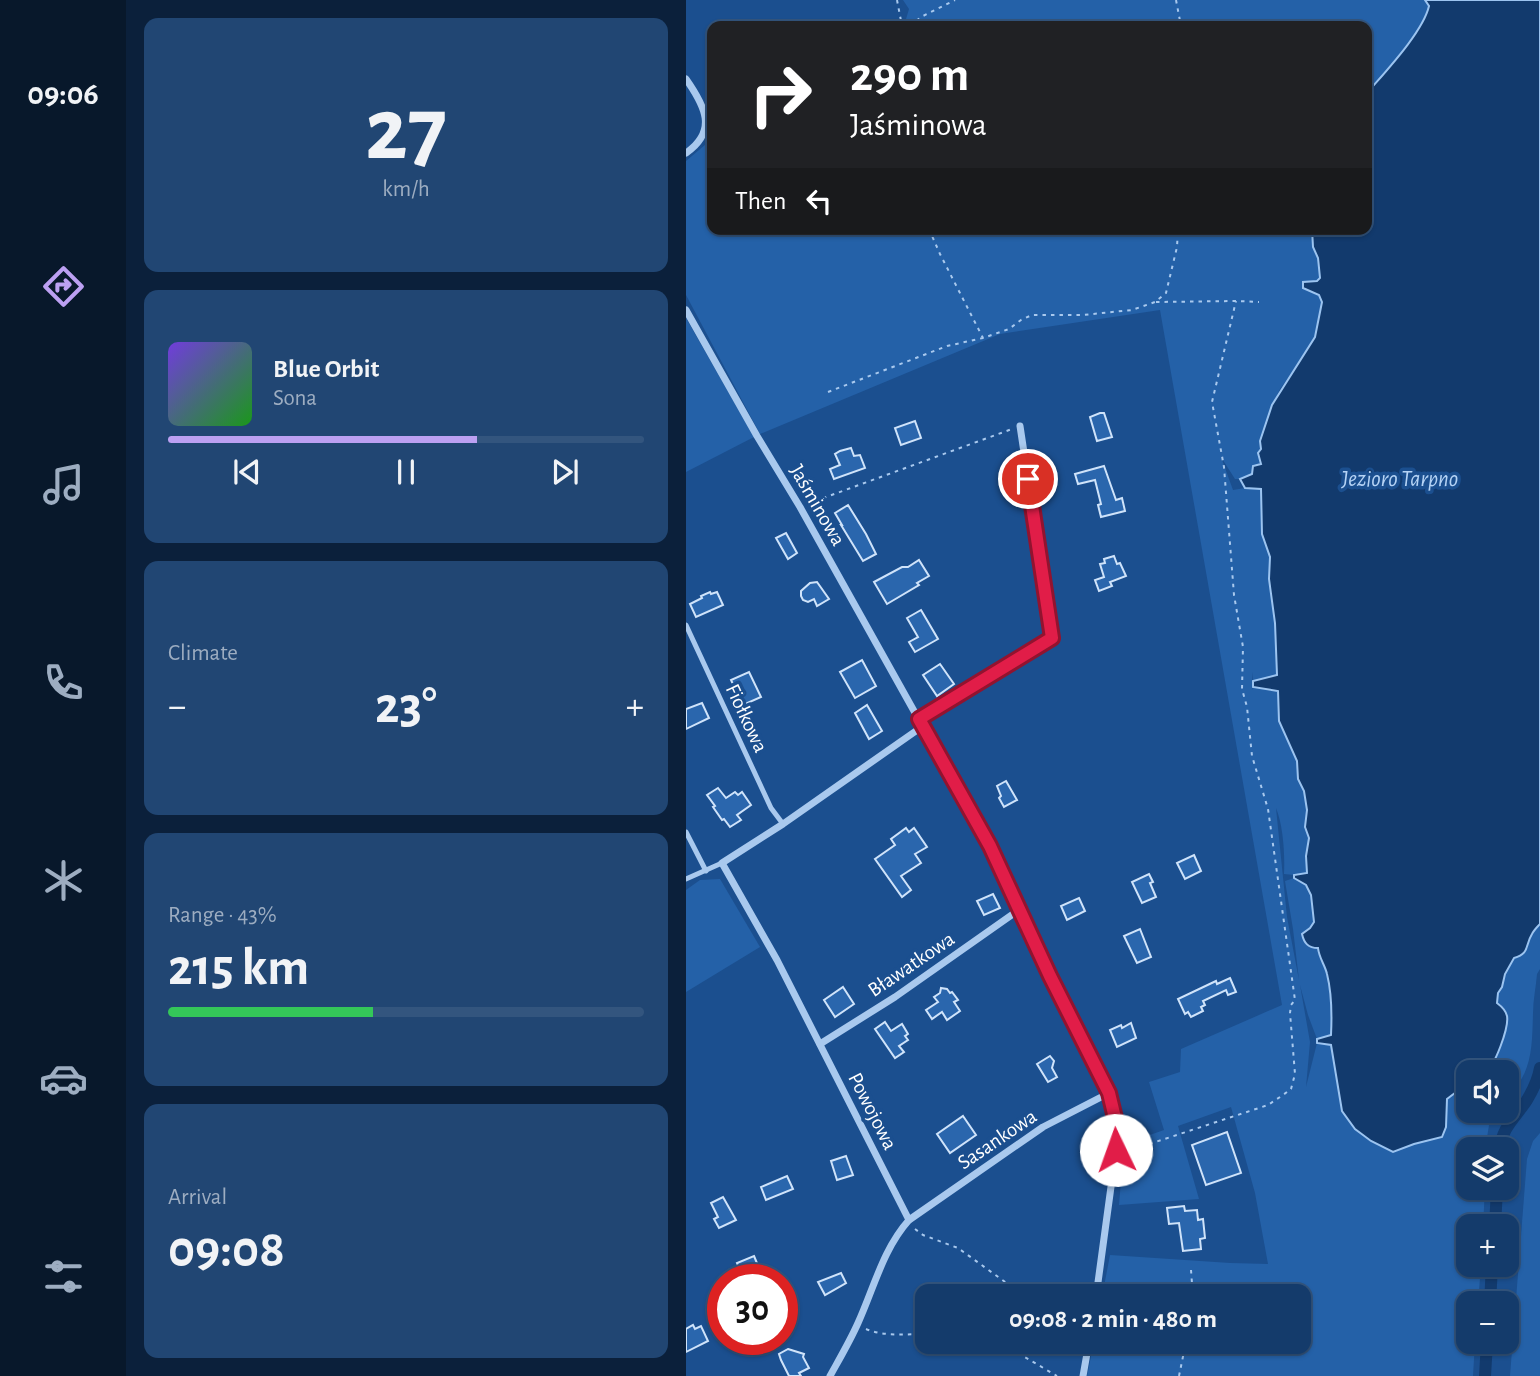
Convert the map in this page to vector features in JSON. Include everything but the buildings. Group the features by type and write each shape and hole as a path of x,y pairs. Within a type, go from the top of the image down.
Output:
{"street":[{"path":"686,79 697,95 705,115 704,135 694,148 686,153"},
{"name":"Jaśminowa","path":"686,310 990,846 1050,976 1109,1093 1115,1118 1116,1150 1098,1284"},
{"path":"919,719 1052,638 1020,426"},
{"path":"722,863 783,824 923,726"},
{"name":"Powojowa","path":"722,863 777,960 909,1220"},
{"name":"Bławatkowa","path":"820,1044 895,997 1020,909"},
{"name":"Sasankowa","path":"909,1220 1043,1127 1109,1093"},
{"path":"830,1376 858,1322 889,1249 909,1220"},
{"path":"1083,1376 1087,1354"}],"lane":[{"name":"Fiołkowa","path":"686,625 771,808 783,824"},
{"path":"686,832 706,871"},
{"path":"686,879 722,863"}],"path":[{"path":"897,0 901,21"},
{"path":"916,21 955,0"},
{"path":"1176,0 1180,21"},
{"path":"932,235 983,338"},
{"path":"1155,302 1166,293 1178,235"},
{"path":"1116,1150 1124,1152 1268,1105 1291,1089 1295,1074 1290,1013 1295,1000 1268,809 1252,757 1247,707 1242,689 1243,647 1234,595 1224,467 1212,402 1236,300"},
{"path":"828,392 947,346 983,338 1032,315 1083,315 1132,310 1155,302 1259,302"},
{"path":"800,507 1020,426"},
{"path":"909,1220 912,1227 923,1235 958,1248 1008,1284"},
{"path":"1191,1270 1192,1284"},
{"path":"858,1322 876,1333 915,1334"},
{"path":"1020,1354 1057,1376"},
{"path":"1179,1376 1184,1354"}],"shaded area":[{"path":"903,0 1425,0 1429,6 1419,28 1372,86 1372,21 905,21 909,9"},
{"path":"707,143 707,235 1312,235 1320,279 1303,283 1303,288 1319,295 1322,302 1315,337 1280,389 1270,410 1260,441 1261,465 1253,466 1252,474 1235,479 1221,457 1233,490 1261,488 1262,534 1270,557 1269,579 1278,675 1253,681 1252,672 1252,690 1253,687 1278,691 1279,721 1297,761 1298,779 1304,791 1307,810 1307,873 1294,875 1284,874 1283,840 1276,808 1287,917 1299,980 1285,881 1294,878 1306,885 1311,895 1314,922 1306,930 1304,941 1309,947 1318,948 1331,997 1331,1036 1317,1039 1300,985 1310,1042 1306,1087 1317,1043 1331,1045 1342,1111 1371,1141 1393,1152 1446,1127 1446,1099 1456,1092 1456,1123 1489,1123 1487,1137 1456,1137 1456,1200 1484,1200 1484,1214 1456,1214 1456,1277 1480,1277 1479,1291 1456,1291 1456,1354 1474,1354 1473,1376 1087,1376 1092,1354 1311,1354 1311,1284 1104,1284 1110,1255 1268,1264 1255,1193 1231,1107 1178,1126 1199,1199 1119,1205 1124,1144 1164,1130 1149,1082 1180,1072 1181,1049 1282,1005 1160,310 1000,334 760,434 686,295 686,161"},
{"path":"686,318 754,437 686,472"},
{"path":"720,879 760,947 686,992 686,890 700,880"},
{"path":"1540,924 1540,969 1534,998 1532,1036 1526,1069 1519,1082 1519,1060 1494,1060 1506,1028 1498,1008 1497,996 1510,964 1527,949 1530,936"},
{"path":"1540,1133 1540,1376 1510,1376 1512,1354 1519,1354 1519,1291 1517,1291 1527,1159 1533,1141"}],"water":[{"name":"Jezioro Tarpno","path":"1425,0 1540,0 1540,924 1530,938 1525,952 1514,958 1498,993 1497,1003 1506,1012 1507,1021 1494,1060 1456,1060 1456,1092 1447,1099 1446,1127 1442,1137 1393,1152 1355,1129 1342,1111 1331,1045 1317,1043 1317,1039 1331,1035 1330,989 1318,948 1307,944 1302,934 1314,922 1311,895 1306,885 1294,878 1294,875 1307,873 1307,810 1304,791 1298,779 1297,761 1279,721 1278,691 1253,687 1253,681 1277,675 1275,623 1269,579 1270,557 1262,534 1261,489 1245,488 1240,479 1252,474 1253,466 1261,464 1258,453 1261,449 1260,441 1272,405 1315,337 1322,302 1319,295 1303,288 1303,282 1317,281 1320,278 1312,235 1372,235 1372,87 1402,51 1429,6"}],"waterway":[{"path":"1502,1137 1529,1096 1540,1068"},
{"path":"1496,1200 1496,1214"},
{"path":"1491,1277 1491,1291"},
{"path":"1485,1376 1486,1354"}],"route":[{"path":"1028,479 1052,638 919,719 1002,869 1050,976 1109,1093 1115,1118 1116,1150"}]}
